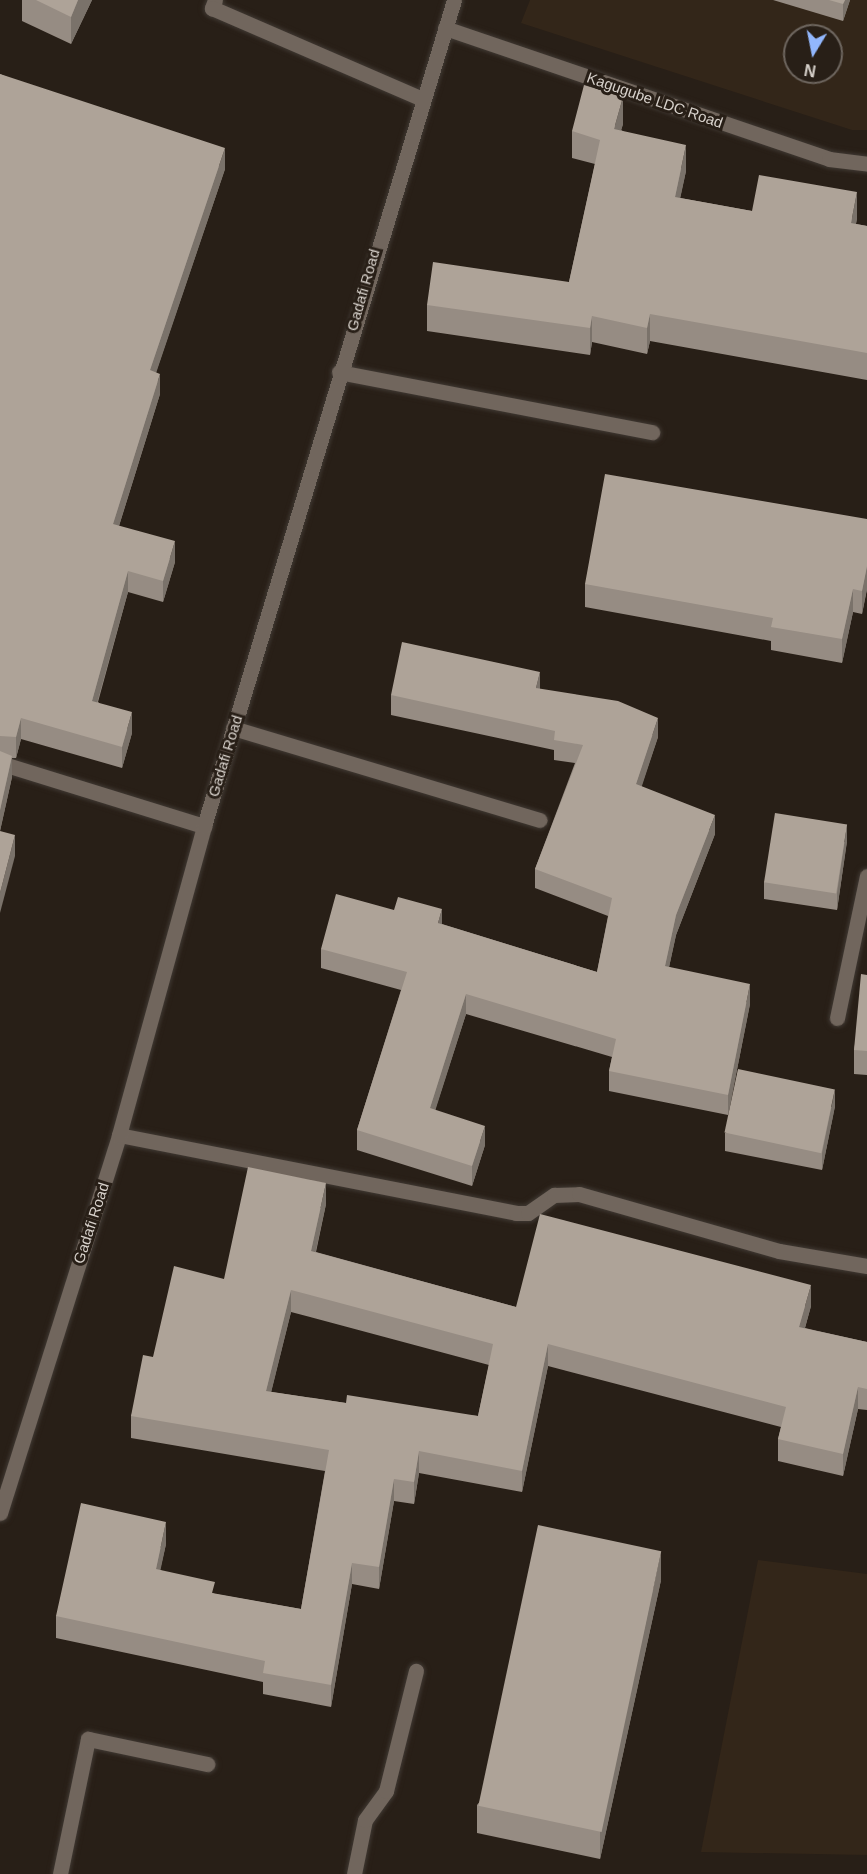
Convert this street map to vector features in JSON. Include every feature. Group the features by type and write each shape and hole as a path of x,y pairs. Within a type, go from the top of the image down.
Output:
{"street":[{"path":"215,0 212,8 420,98"},
{"name":"Gadafi Road","path":"0,1513 119,1135 204,826 420,98 454,0"},
{"name":"Kagugube LDC Road","path":"445,28 829,159 867,164"},
{"path":"339,372 652,432"},
{"path":"233,728 539,820"},
{"path":"0,763 204,826"},
{"path":"837,1018 866,882"},
{"path":"119,1135 516,1213 537,1209 554,1195 579,1194 779,1251 867,1266"},
{"path":"354,1874 365,1820 386,1791 416,1671"},
{"path":"60,1874 88,1739 207,1764"}],"shaded area":[{"path":"530,0 867,0 867,130 852,130 521,23"},
{"path":"758,1560 867,1574 867,1855 701,1852"}],"building":[{"path":"36,0 78,0 71,17"},
{"path":"829,0 845,0 843,4"},
{"path":"0,74 225,148 150,370 160,374 113,524 175,541 163,581 128,571 92,701 132,712 122,747 21,718 16,737 0,736"},
{"path":"584,85 623,97 614,129 686,145 675,197 752,211 759,175 857,192 851,223 867,226 867,353 650,314 647,328 592,316 590,328 427,305 433,262 569,282 600,140 572,131"},
{"path":"605,474 867,519 867,566 862,591 853,589 842,639 771,627 773,618 585,584"},
{"path":"402,642 540,672 536,688 618,701 658,718 636,784 715,815 676,915 665,966 750,984 728,1095 609,1071 616,1039 466,994 430,1108 485,1126 472,1166 357,1130 407,972 321,949 336,894 394,910 398,897 442,909 438,923 597,972 612,898 535,869 583,745 554,740 555,731 391,695"},
{"path":"0,751 12,756 0,810"},
{"path":"775,813 847,824 836,894 764,882"},
{"path":"0,831 15,835 0,893"},
{"path":"861,974 867,975 867,1051 854,1050"},
{"path":"738,1069 835,1090 821,1153 724,1133"},
{"path":"248,1167 326,1183 311,1251 516,1307 540,1214 811,1285 799,1327 867,1342 867,1389 858,1387 843,1454 778,1439 786,1407 548,1344 522,1471 419,1451 414,1482 394,1479 379,1567 352,1563 331,1685 263,1673 265,1661 56,1616 81,1503 166,1522 156,1569 215,1582 212,1593 301,1609 329,1450 131,1416 143,1355 153,1357 174,1266 224,1279","holes":["291,1290 493,1344 478,1416 347,1395 346,1403 266,1391"]},
{"path":"538,1525 661,1551 602,1832 478,1806"}]}
